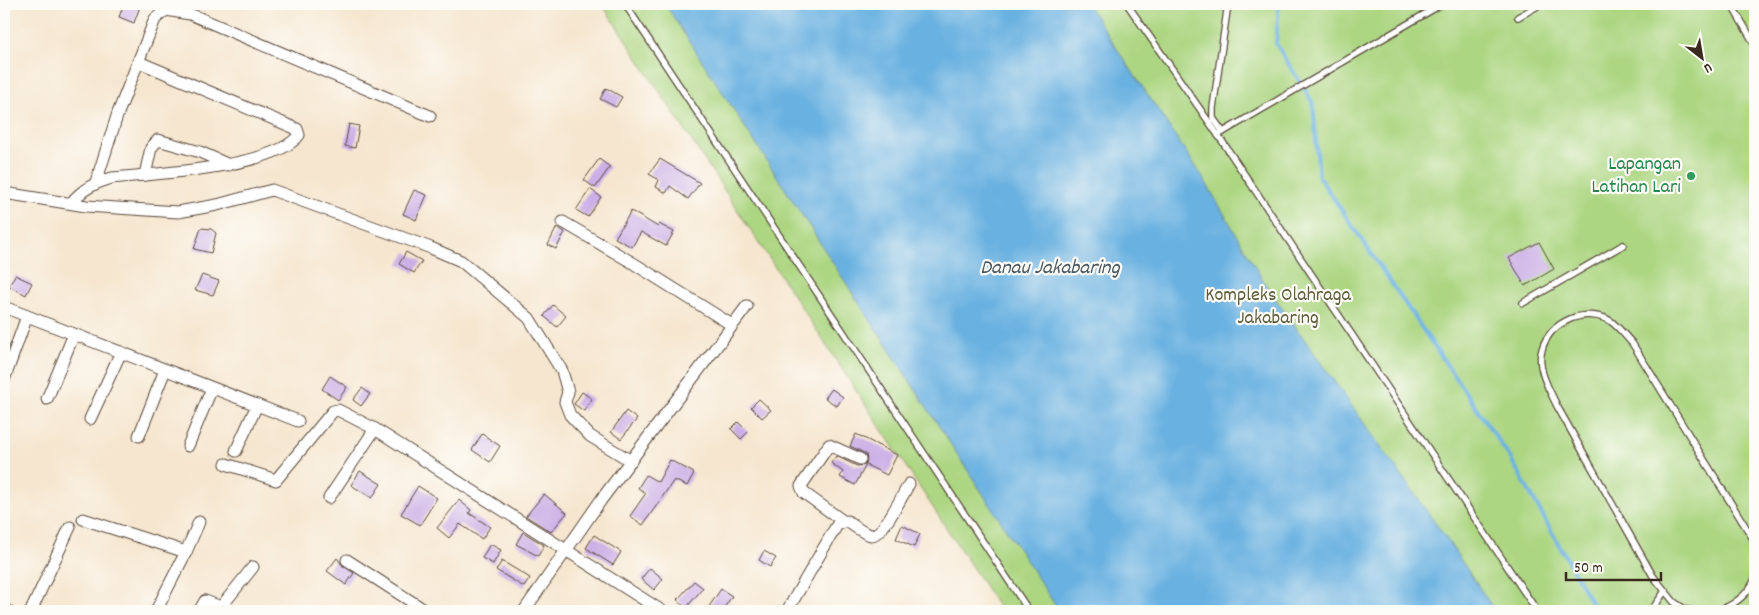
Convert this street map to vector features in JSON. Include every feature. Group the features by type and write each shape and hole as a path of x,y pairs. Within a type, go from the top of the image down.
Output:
{"street":[{"path":"96,182 118,114 155,19 166,10 190,14 430,116"},
{"path":"71,203 81,191 96,182 112,178 229,165 275,151 296,140 299,132 139,62"},
{"path":"145,175 151,148 158,140 200,152 229,165"},
{"path":"9,194 86,206 178,212 218,205 272,190 461,261 530,318 562,371 568,392 565,402 570,415 590,436 631,461"},
{"path":"562,222 633,263 732,325"},
{"path":"524,611 631,461 747,306"},
{"path":"4,307 298,421"},
{"path":"4,380 27,316"},
{"path":"47,399 74,334"},
{"path":"90,419 121,352"},
{"path":"139,436 165,370"},
{"path":"188,446 212,388"},
{"path":"236,451 256,405"},
{"path":"226,464 276,480 333,411 338,410 375,429 662,611"},
{"path":"329,498 375,429"},
{"path":"860,459 829,445 801,486 804,494 843,521 869,534 876,534 884,526 908,484"},
{"path":"83,519 186,552"},
{"path":"787,611 834,530 843,521"},
{"path":"156,611 199,522"},
{"path":"31,611 70,527"},
{"path":"347,560 426,611"},
{"path":"199,611 205,601 221,607 253,567"},
{"path":"4,610 9,611"}],"lane":[{"path":"625,4 1029,611"},
{"path":"1127,4 1221,134 1537,611"},
{"path":"1221,134 1213,118 1213,108 1228,4"},
{"path":"1221,134 1442,4"},
{"path":"1518,17 1541,4"},
{"path":"1731,4 1754,43"},
{"path":"1523,303 1624,245"},
{"path":"1694,611 1686,610 1674,602 1652,576 1557,406 1544,377 1541,355 1546,340 1556,326 1573,317 1588,315 1608,319 1632,343 1755,542"},
{"path":"1716,611 1737,600 1755,579"},
{"path":"1651,611 1665,591"}],"green space":[{"name":"Kompleks Olahraga Jakabaring","path":"602,4 1755,4 1755,611 1001,611"}],"water":[{"name":"Danau Jakabaring","path":"665,4 1087,4 1202,176 1267,287 1446,538 1495,611 1059,611"}],"building":[{"path":"124,4 141,4 134,23 119,17"},
{"path":"606,88 622,97 616,107 600,99"},
{"path":"349,124 359,126 355,148 345,146"},
{"path":"599,159 610,167 595,188 584,180"},
{"path":"660,159 700,183 688,199 670,186 666,193 656,187 659,180 649,174"},
{"path":"590,189 601,197 588,217 576,210"},
{"path":"414,190 427,195 416,220 403,214"},
{"path":"631,211 658,227 659,224 674,232 666,246 641,232 632,247 615,238"},
{"path":"557,227 565,232 556,249 548,245"},
{"path":"201,228 211,229 216,233 211,253 194,249"},
{"path":"1539,242 1554,269 1525,286 1509,258"},
{"path":"406,252 422,261 414,273 399,264"},
{"path":"15,275 32,283 26,295 9,286"},
{"path":"202,275 219,281 213,295 195,290"},
{"path":"553,305 566,316 557,327 544,316"},
{"path":"330,376 347,387 338,400 322,389"},
{"path":"362,388 370,394 361,406 353,400"},
{"path":"832,389 843,397 837,406 825,398"},
{"path":"582,392 592,399 584,411 574,404"},
{"path":"759,399 771,410 762,418 751,407"},
{"path":"626,411 637,419 621,439 611,432"},
{"path":"738,422 748,432 741,439 731,429"},
{"path":"482,434 500,446 490,462 472,450"},
{"path":"856,434 897,455 887,475 866,465 855,485 840,477 843,472 831,463 836,456 857,466 864,465 867,462 866,454 850,446"},
{"path":"670,460 694,473 687,486 674,480 643,525 630,516 646,493 638,488 646,475 658,482"},
{"path":"360,471 381,484 372,498 351,485"},
{"path":"418,486 437,498 420,525 401,514"},
{"path":"544,494 567,513 551,532 526,516"},
{"path":"459,500 471,510 469,513 490,527 482,539 460,524 449,538 437,528"},
{"path":"902,525 920,534 914,547 896,539"},
{"path":"523,532 544,545 538,556 516,544"},
{"path":"594,535 621,552 613,565 586,548"},
{"path":"490,544 501,550 493,564 482,558"},
{"path":"764,551 776,558 770,567 759,560"},
{"path":"337,558 343,566 354,573 346,585 327,571"},
{"path":"502,561 530,578 524,587 496,570"},
{"path":"650,568 663,579 654,590 641,579"},
{"path":"694,581 703,588 686,608 677,600"},
{"path":"721,589 732,596 722,611 706,611"}],"waterway":[{"path":"1279,4 1276,44 1313,103 1319,177 1511,459 1596,611"}],"place":[{"name":"Lapangan Latihan Lari","path":"1691,176"}]}
